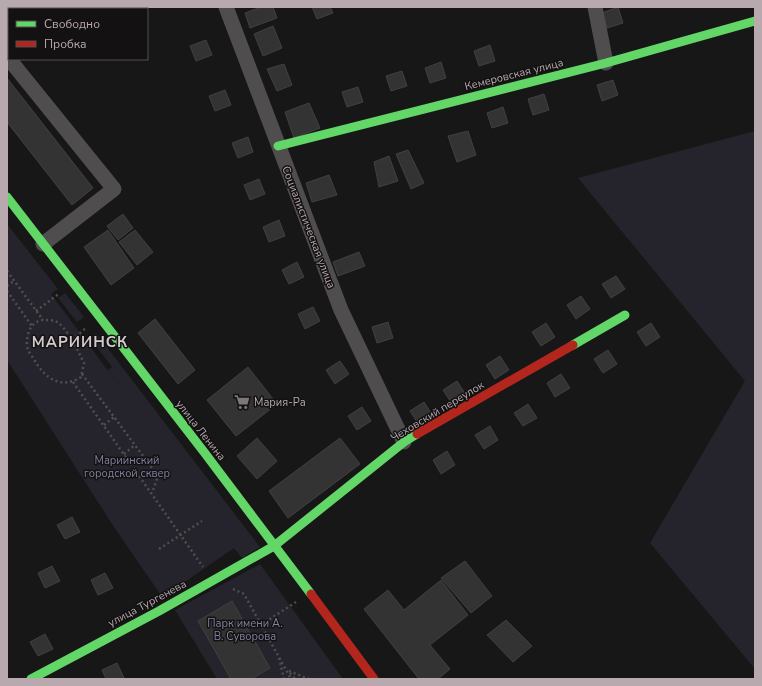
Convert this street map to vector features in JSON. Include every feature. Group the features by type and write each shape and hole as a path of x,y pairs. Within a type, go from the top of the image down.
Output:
{"street":[{"name":"Социалистическая улица","path":"226,7 341,310 404,442"},
{"path":"595,7 606,63"},
{"name":"Кемеровская улица","path":"278,146 606,63 755,21"},
{"path":"10,60 114,189 43,244"},
{"name":"улица Ленина","path":"7,197 204,452 374,679"},
{"name":"Чеховский переулок","path":"274,546 404,442 625,315"},
{"name":"улица Тургенева","path":"31,679 159,611 274,546"}],"path":[{"path":"7,271 43,320"},
{"path":"7,286 14,281"},
{"path":"7,291 32,326"},
{"path":"36,311 61,292"},
{"path":"38,321 56,321 72,340 84,363 81,377 73,382 61,382 49,378 38,366 28,350 28,337 32,326 38,321"},
{"path":"82,374 158,476 152,494"},
{"path":"73,382 157,500"},
{"path":"104,425 114,417"},
{"path":"124,454 135,445"},
{"path":"159,549 202,521"},
{"path":"261,625 309,593"},
{"path":"278,654 284,679"},
{"path":"295,679 287,670 309,679"}],"green space":[{"path":"755,131 755,669 650,543 745,381 578,178"},
{"name":"Мариинский городской сквер","path":"7,224 58,289 51,294 127,396 108,370 112,367 90,338 96,333 260,547 242,558 234,548 162,597 112,524 7,360"},
{"path":"65,293 84,317 77,322 58,298"},
{"name":"Парк имени А. В. Суворова","path":"260,564 343,679 217,679 175,610"}],"building":[{"path":"261,7 273,7 277,18 250,28 245,13"},
{"path":"312,7 330,7 333,13 317,19"},
{"path":"618,7 623,23 607,28 602,13"},
{"path":"273,26 282,48 263,56 254,34"},
{"path":"206,40 212,55 196,61 190,46"},
{"path":"490,45 495,61 479,66 474,51"},
{"path":"441,62 446,78 430,83 425,68"},
{"path":"284,64 292,85 277,91 267,69"},
{"path":"402,71 407,86 391,91 386,76"},
{"path":"7,78 93,188 72,205 7,122"},
{"path":"613,80 618,95 602,101 597,85"},
{"path":"358,87 363,102 347,107 342,92"},
{"path":"225,90 231,105 215,111 209,96"},
{"path":"544,94 549,110 533,115 528,99"},
{"path":"309,103 320,128 294,138 285,112"},
{"path":"503,107 508,123 492,128 487,113"},
{"path":"468,131 476,155 457,162 448,136"},
{"path":"248,137 253,152 238,158 232,143"},
{"path":"408,150 424,183 411,189 396,154"},
{"path":"389,156 398,181 379,187 374,162"},
{"path":"329,175 337,195 312,202 306,183"},
{"path":"259,179 265,194 250,200 244,185"},
{"path":"123,214 133,228 118,240 107,226"},
{"path":"279,220 285,236 269,242 263,227"},
{"path":"108,230 134,268 111,285 84,247"},
{"path":"135,230 153,252 137,265 119,242"},
{"path":"359,252 365,266 338,276 333,262"},
{"path":"297,262 304,277 289,284 282,270"},
{"path":"616,276 625,289 611,298 602,284"},
{"path":"581,296 590,309 576,319 567,305"},
{"path":"313,307 320,321 305,329 298,314"},
{"path":"155,319 195,370 178,384 138,333"},
{"path":"388,322 393,338 377,343 372,327"},
{"path":"546,323 555,337 541,346 532,332"},
{"path":"651,323 660,337 646,346 637,332"},
{"path":"608,350 617,364 603,373 594,359"},
{"path":"500,356 509,370 495,379 486,365"},
{"path":"340,361 349,374 335,384 326,370"},
{"name":"Мария-Ра","path":"248,367 277,404 236,436 207,400"},
{"path":"561,374 570,388 555,397 547,383"},
{"path":"457,381 466,395 452,404 443,390"},
{"path":"424,402 433,416 419,425 410,411"},
{"path":"528,404 537,418 523,426 514,413"},
{"path":"362,407 371,421 357,430 348,416"},
{"path":"490,426 498,440 484,449 475,435"},
{"path":"257,438 277,461 257,479 237,456"},
{"path":"340,438 360,464 288,518 269,491"},
{"path":"447,451 455,465 441,474 433,460"},
{"path":"72,517 80,532 65,539 57,525"},
{"path":"465,561 492,596 471,613 441,578"},
{"path":"52,566 60,581 45,588 38,573"},
{"path":"105,573 113,588 98,595 91,580"},
{"path":"441,580 468,615 430,645 450,669 438,679 419,679 364,609 388,590 404,610"},
{"path":"232,601 270,668 251,679 231,679 198,621"},
{"path":"506,620 532,646 513,662 487,635"},
{"path":"45,634 53,649 38,656 30,642"},
{"path":"117,663 124,678 106,679 102,670"}],"traffic: fast":[{"path":"278,146 606,63 755,21"},
{"path":"7,197 204,452 311,594"},
{"path":"573,345 625,315"},
{"path":"31,679 159,611 274,546 404,442 417,434"}],"traffic: jam":[{"path":"417,434 573,345"},
{"path":"311,594 374,679"}],"place":[{"name":"Мария-Ра","path":"242,402"}],"district":[{"name":"МАРИИНСК","path":"80,342"}]}
